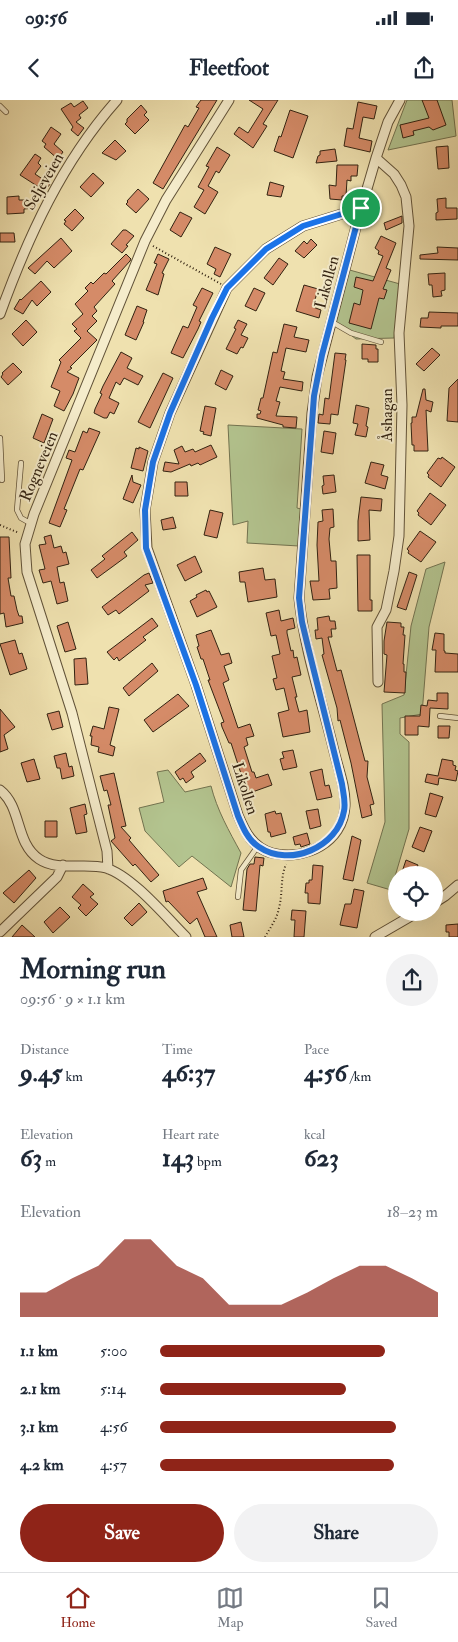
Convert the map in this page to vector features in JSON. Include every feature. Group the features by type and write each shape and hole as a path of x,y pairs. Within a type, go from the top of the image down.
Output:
{"street":[{"name":"Seljeveien","path":"0,314 28,240 54,192 74,158 117,100"},
{"name":"Rogneveien","path":"108,869 107,851 72,713 28,572 25,553 26,535 145,241 166,200 229,100"},
{"name":"Likollen","path":"361,208 303,226 266,249 227,288 173,404 153,462 145,510 146,548 196,685 238,816 247,835 258,846 273,853 290,855 316,849 329,839 338,828 345,804 342,784 302,622 299,598 314,396 331,321 361,208 388,122 400,100"},
{"name":"Åshagan","path":"376,158 394,174 401,185 406,197 409,226 400,333 402,405 398,536 394,571 386,610 377,628 378,682"},
{"path":"0,790 9,800 16,814 23,838 35,856 47,863 93,866 108,869 124,876 186,937"},
{"path":"0,932 57,877 64,865"},
{"path":"443,898 458,885"},
{"path":"375,937 403,921"}],"lane":[{"path":"0,106 6,112"},
{"path":"331,321 351,333 381,342"},
{"path":"0,438 2,480"},
{"path":"22,463 17,510 21,518 30,523"},
{"path":"440,716 458,718"},
{"path":"238,897 241,870 258,846"}],"path":[{"path":"145,241 227,288"},
{"path":"0,525 26,535"},
{"path":"265,937 280,908 282,876 290,855"}],"green space":[{"path":"407,100 452,100 456,136 388,150"},
{"path":"346,269 400,284 394,338 356,339 331,320"},
{"path":"228,425 302,429 297,508 301,509 299,546 247,543 248,521 233,525"},
{"path":"445,562 429,627 422,714 400,718 400,734 409,742 409,829 398,866 388,866 388,889 367,883 385,822 382,704 404,695 411,626 426,569"},
{"path":"168,770 185,792 211,786 220,812 241,853 231,887 192,856 179,867 145,831 139,808 164,802 157,772"}],"building":[{"path":"201,100 217,100 163,189 153,183 185,125 188,127 199,108 196,107"},
{"path":"249,100 278,100 263,124 267,126 253,148 234,134 239,127 248,133 263,109"},
{"path":"422,100 437,100 446,125 433,130 429,127 413,131 414,135 403,138 400,125 429,118"},
{"path":"83,101 88,108 79,115 81,118 76,122 84,128 78,136 71,130 73,127 61,109 71,103 74,107"},
{"path":"358,102 377,106 374,119 363,117 359,138 372,141 370,152 344,146 347,128 353,129"},
{"path":"141,105 147,112 144,115 149,120 135,134 125,124 127,119"},
{"path":"290,110 308,116 293,158 274,151"},
{"path":"51,127 61,134 54,144 63,152 58,159 44,147 46,144 42,141"},
{"path":"115,140 126,151 116,160 102,153"},
{"path":"448,146 449,168 438,169 436,147"},
{"path":"217,147 230,155 219,173 216,171 208,186 218,192 205,214 194,207 204,190 198,187 209,167 206,166"},
{"path":"335,149 337,161 316,163 320,151"},
{"path":"35,154 41,158 38,163 41,166 35,174 50,184 45,191 20,175"},
{"path":"337,165 358,165 357,176 351,176 351,181 347,180 346,196 342,196 342,200 330,199 329,185 336,186"},
{"path":"93,173 104,183 91,197 80,187"},
{"path":"270,182 284,186 281,197 267,195"},
{"path":"138,189 149,199 136,213 126,204"},
{"path":"19,196 19,200 34,200 35,208 24,209 24,213 7,214 7,197"},
{"path":"446,198 446,208 457,208 457,219 436,220 436,213 438,212 437,199"},
{"path":"75,209 84,218 72,231 64,224 66,221 64,220"},
{"path":"180,212 192,218 181,237 170,230"},
{"path":"402,216 402,223 386,230 384,223"},
{"path":"123,230 134,236 122,253 111,244"},
{"path":"0,233 14,233 15,242 0,242"},
{"path":"381,236 396,243 386,268 391,270 383,289 387,290 384,299 379,298 371,329 349,323 354,303 360,305 363,290 354,287 356,277 373,281 383,256 378,254 379,251 375,248"},
{"path":"61,238 72,251 54,268 47,261 35,274 28,268"},
{"path":"311,239 317,245 304,258 295,251 304,241 307,244"},
{"path":"215,247 231,254 220,277 214,274 216,269 207,264"},
{"path":"437,247 458,248 458,260 420,259 420,255 438,253"},
{"path":"126,254 131,259 130,261 112,281 115,284 94,307 97,311 92,316 97,321 87,331 97,340 67,372 79,378 64,411 54,406 60,391 51,387 61,362 59,360 81,338 74,331 77,329 72,324 83,314 75,304 88,291 85,288 91,282 93,284 104,273 106,274"},
{"path":"158,254 169,259 162,273 164,274 158,295 146,290 157,264 154,263"},
{"path":"279,258 288,264 273,285 264,278"},
{"path":"445,273 445,290 441,291 442,296 433,297 432,285 429,285 428,274"},
{"path":"41,281 51,292 37,306 32,300 23,314 14,309 20,299"},
{"path":"304,285 318,289 313,307 321,310 319,318 296,311"},
{"path":"202,288 213,293 183,358 171,353 183,326 188,328 197,307 193,305"},
{"path":"254,288 265,293 256,311 245,306"},
{"path":"137,306 147,310 136,340 125,335"},
{"path":"429,312 458,313 458,326 441,326 441,328 420,327 421,318 428,318"},
{"path":"26,320 37,332 23,346 12,334"},
{"path":"238,320 247,324 241,335 248,338 243,348 241,347 237,354 226,349 236,329 234,328"},
{"path":"284,324 297,327 294,337 309,340 306,352 286,348 281,371 285,372 283,379 303,382 302,391 280,387 276,401 280,402 276,416 297,417 296,428 283,427 283,425 257,418 257,414 260,414 261,411 258,410 261,398 263,398 273,352 277,353"},
{"path":"362,344 376,345 376,349 378,349 378,362 368,362 368,359 362,359"},
{"path":"432,348 440,355 424,371 416,364"},
{"path":"121,352 132,358 127,368 143,376 138,385 124,378 120,385 116,382 109,398 119,403 114,414 110,412 107,418 104,418 94,413 95,409 102,394 100,393 103,386"},
{"path":"335,353 346,354 338,415 331,414 330,424 318,423 319,414 323,415 325,398 329,399"},
{"path":"13,363 22,372 8,385 1,377 2,373"},
{"path":"221,370 233,376 226,390 215,384"},
{"path":"163,373 173,378 150,428 138,422"},
{"path":"458,379 458,422 447,421 449,388"},
{"path":"423,389 425,389 426,400 433,402 431,412 426,410 428,451 414,451 411,423 412,417 416,417"},
{"path":"356,405 369,408 366,437 355,435 358,424 353,423"},
{"path":"205,406 216,408 211,436 200,431"},
{"path":"42,414 53,419 44,443 33,438"},
{"path":"89,428 100,432 83,470 80,469 64,509 67,510 60,527 49,523 72,460 66,458 69,450 75,452 83,431 87,433"},
{"path":"324,431 336,433 333,454 321,452"},
{"path":"211,445 217,457 200,465 198,463 191,466 190,464 171,472 163,471 165,462 179,464 174,450 182,446 185,452 193,449 195,452"},
{"path":"139,447 148,451 143,471 131,468 136,448 139,449"},
{"path":"442,457 455,467 441,487 428,477 427,473 438,458 441,459"},
{"path":"371,462 384,465 381,475 388,477 385,489 365,483"},
{"path":"132,475 133,482 141,485 133,503 123,499"},
{"path":"334,475 336,492 323,494 323,476"},
{"path":"175,482 187,482 188,496 175,496"},
{"path":"430,493 446,505 431,525 418,515 417,511"},
{"path":"361,497 382,499 381,511 369,510 370,540 358,541 358,521"},
{"path":"333,509 334,527 330,528 329,539 331,561 336,561 337,588 329,589 330,599 313,600 310,581 319,581 318,522 323,521 322,510"},
{"path":"210,510 223,513 217,538 204,535"},
{"path":"173,517 176,528 163,530 161,520"},
{"path":"420,531 436,542 421,562 408,553 407,549"},
{"path":"132,532 138,540 124,552 127,556 97,578 91,570 105,559 102,556"},
{"path":"51,535 54,548 61,546 63,553 66,552 69,564 57,567 60,583 64,582 68,601 57,604 51,581 43,583 39,570 45,569 39,545 46,544 44,537"},
{"path":"0,537 9,537 11,578 8,578 11,596 14,596 19,616 22,616 23,623 6,627 4,613 0,614"},
{"path":"357,555 370,555 370,600 372,600 372,611 358,611"},
{"path":"195,556 202,572 185,581 177,565"},
{"path":"263,568 265,580 275,579 277,597 248,602 245,582 240,582 239,572"},
{"path":"409,572 417,575 406,610 397,607"},
{"path":"149,573 153,583 145,585 149,591 119,614 116,610 108,615 102,607"},
{"path":"206,590 207,592 209,591 217,607 197,617 190,601 197,597 196,595"},
{"path":"279,610 281,621 293,618 295,628 287,630 287,633 291,651 293,650 294,658 297,657 301,675 292,677 299,712 307,710 310,732 283,737 278,713 289,710 284,688 276,690 273,679 277,678 272,656 280,654 276,635 271,636 266,613"},
{"path":"329,616 330,621 335,621 336,629 331,629 332,637 328,637 337,671 341,670 365,761 368,761 367,777 374,804 370,805 372,815 362,818 351,763 340,720 338,721 337,708 322,655 324,654 322,638 316,639 315,630 318,630 317,618"},
{"path":"152,618 158,626 143,637 146,640 119,661 117,657 114,660 107,652"},
{"path":"68,622 76,649 65,652 57,626"},
{"path":"387,622 401,623 401,627 404,627 403,664 404,672 406,672 405,693 384,692 387,655 384,654 384,641"},
{"path":"211,630 221,655 229,653 232,663 224,666 229,680 223,683 238,728 250,724 254,736 246,738 248,745 244,747 252,772 254,772 256,778 268,774 272,785 244,795 241,787 245,786 231,743 229,743 222,727 221,723 224,722 208,680 210,680 203,659 201,659 197,647 199,646 196,635"},
{"path":"435,633 444,634 445,653 458,654 458,672 435,672 436,650 432,650"},
{"path":"15,640 19,654 22,653 27,669 10,675 0,644"},
{"path":"86,658 88,684 75,685 74,659"},
{"path":"152,663 158,671 129,696 123,688"},
{"path":"437,693 448,693 448,709 430,708 429,727 418,726 418,735 405,735 405,716 420,716 421,705 427,706 428,700 437,701"},
{"path":"178,694 189,706 153,732 144,720"},
{"path":"109,707 119,709 110,745 115,747 113,756 98,752 99,747 91,745 92,736 90,736 93,726 104,729"},
{"path":"0,709 15,727 4,735 8,749 0,752"},
{"path":"59,711 63,727 52,730 47,714"},
{"path":"438,726 450,726 449,738 438,738"},
{"path":"293,750 297,767 283,770 280,759 284,758 282,752"},
{"path":"66,753 69,767 72,766 74,776 62,779 60,768 57,768 54,756"},
{"path":"200,753 206,761 191,772 194,777 186,783 183,778 180,780 175,772"},
{"path":"34,759 40,779 27,782 21,763"},
{"path":"442,759 453,761 453,765 456,766 455,770 458,771 456,781 439,778 438,785 425,782 427,774 438,776"},
{"path":"322,769 325,786 329,785 332,797 317,800 310,772"},
{"path":"114,773 126,826 121,827 131,838 129,840 159,875 151,882 135,864 133,866 111,841 115,838 108,805 111,805 107,790 104,791 100,776"},
{"path":"430,793 443,797 436,817 425,814"},
{"path":"85,804 87,814 84,815 87,832 76,834 70,808"},
{"path":"318,809 321,826 310,829 306,811"},
{"path":"275,811 276,814 281,813 286,833 271,837 270,832 268,832 265,814"},
{"path":"45,821 57,821 57,837 45,837"},
{"path":"420,827 432,831 424,852 412,847"},
{"path":"307,833 310,844 301,847 300,844 295,845 293,837"},
{"path":"352,836 361,840 353,881 343,879"},
{"path":"255,857 264,858 263,866 260,865 256,911 243,910 247,869 250,864 254,864"},
{"path":"406,860 418,865 418,866 404,866"},
{"path":"313,865 323,866 320,904 308,903 308,893 305,893 306,883 312,880"},
{"path":"29,870 36,878 14,903 3,893"},
{"path":"203,878 207,889 197,892 217,937 205,937 197,918 190,924 168,901 166,902 163,891"},
{"path":"83,884 94,894 90,897 98,904 86,916 78,908 81,905 72,897"},
{"path":"354,889 364,891 357,928 340,925 345,904 351,904"},
{"path":"139,903 147,912 132,926 124,918"},
{"path":"60,907 70,917 53,933 44,922"},
{"path":"292,910 306,911 304,937 294,937 295,920 291,920"},
{"path":"241,922 244,937 232,937 230,925"},
{"path":"458,924 458,937 449,937 449,932 446,932 446,925"},
{"path":"22,925 35,937 12,937"}],"route":[{"path":"361,208 317,377 299,598 302,622 342,784 345,804 338,828 323,845 304,853 281,855 266,851 252,842 238,816 196,685 146,548 145,510 153,462 170,413 185,376 227,288 266,249 303,226 361,208"}]}
